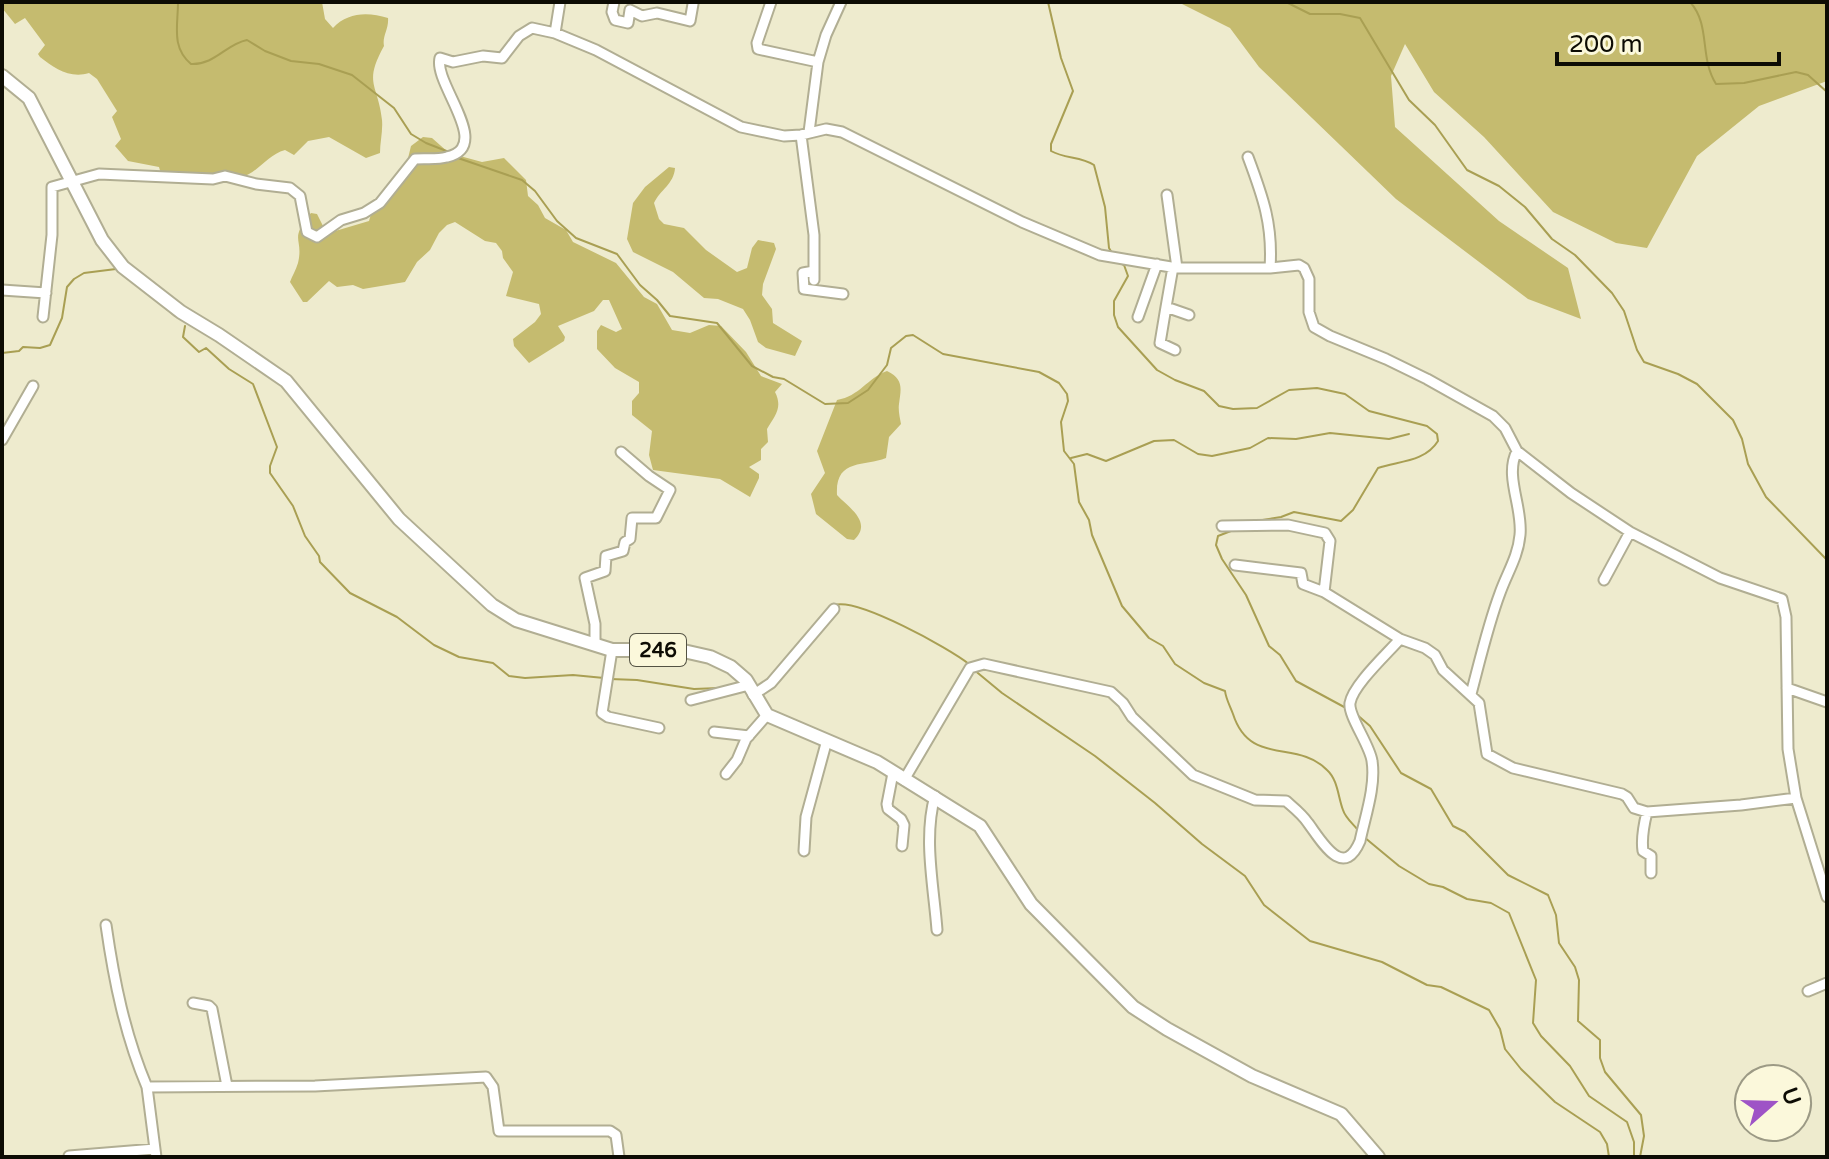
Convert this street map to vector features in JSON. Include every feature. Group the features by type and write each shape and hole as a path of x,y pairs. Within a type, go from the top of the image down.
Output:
{"main road":[{"name":"246","path":"2,76 29,98 102,240 123,267 181,312 286,381 399,519 492,605 516,620 612,650 679,650 710,657 737,672 767,715"},
{"path":"767,715 877,762 935,796 984,830 1031,904 1133,1007 1240,1070 1341,1114 1378,1157"}],"street":[{"path":"555,33 560,2"},
{"path":"614,2 612,12 615,20 628,23 630,10 642,16 657,13 690,21 693,4"},
{"path":"771,2 757,43 758,49 818,62"},
{"path":"841,2 818,62 805,134 814,235 814,275 803,273 804,289 843,294"},
{"path":"43,317 52,235 51,188 99,174 213,179 225,176 290,188 300,196 307,232 317,237 341,220 364,213 380,203 415,159 444,158 460,151 464,144 464,128 439,70 440,58 453,62 483,56 502,58 519,36 530,28 555,33 596,50 741,127 784,136 826,129 842,132 1022,222 1100,255 1175,268 1299,265 1304,268 1310,286 1309,312 1314,327 1413,372 1493,416 1505,428 1517,451 1571,493 1630,532 1720,578 1782,599 1786,617 1788,749 1796,798 1827,897"},
{"path":"1248,157 1267,207 1272,246 1270,268"},
{"path":"1167,195 1175,268 1160,343 1175,350"},
{"path":"1138,317 1157,264"},
{"path":"2,290 46,293"},
{"path":"1166,307 1189,315"},
{"path":"2,440 33,386"},
{"path":"1471,694 1500,591 1513,565 1519,542 1520,518 1511,470 1517,451"},
{"path":"595,644 595,624 585,578 605,571 606,556 623,551 625,542 630,539 632,518 656,518 670,490 621,452"},
{"path":"1222,526 1288,525 1325,533 1330,541 1324,592"},
{"path":"1604,580 1630,532"},
{"path":"1235,565 1302,574 1303,584 1324,592 1400,639 1431,652 1443,670 1481,707 1485,748 1493,759 1513,768 1622,794 1634,808 1647,812 1796,798"},
{"path":"691,700 751,690 771,683 834,609"},
{"path":"902,846 904,825 887,804 899,776 968,671 984,664 1111,692 1150,736 1193,775 1255,800 1286,801 1305,819 1330,853 1339,858 1349,857 1360,841 1373,771 1370,752 1351,711 1351,700 1371,671 1400,639"},
{"path":"612,650 602,713 659,728"},
{"path":"1787,688 1827,702"},
{"path":"726,774 749,736 767,715"},
{"path":"714,732 749,736"},
{"path":"804,851 806,817 827,740"},
{"path":"935,796 931,815 931,850 937,930"},
{"path":"1647,812 1642,847 1651,856 1651,873"},
{"path":"69,1156 156,1153 147,1087 133,1056 118,998 106,925"},
{"path":"1808,991 1827,983"},
{"path":"193,1003 212,1009 227,1086"},
{"path":"147,1087 315,1086 486,1077 493,1087 499,1131 610,1131 616,1135 619,1157"}],"shaded area":[{"path":"2,2 322,2 325,19 333,28 345,19 359,15 388,18 384,46 373,77 382,120 380,153 366,158 329,137 308,141 294,155 285,150 279,152 240,178 161,174 159,167 128,161 115,146 121,139 112,117 117,111 97,79 89,73 75,75 63,71 40,57 38,54 45,45 25,18 15,24 2,8"},
{"path":"1178,2 1827,2 1827,81 1759,106 1697,156 1647,248 1616,243 1553,212 1484,137 1434,92 1405,44 1391,76 1395,127 1499,221 1568,268 1581,319 1528,299 1396,199 1259,67 1230,28"},
{"path":"423,137 432,138 449,153 482,162 504,158 526,180 528,196 538,205 545,218 566,230 573,242 616,263 644,297 657,304 672,330 690,333 709,325 721,326 746,352 761,376 782,384 775,392 778,407 767,429 768,442 761,449 761,460 749,467 759,474 750,497 720,479 653,470 649,455 652,431 632,415 632,401 639,393 639,382 615,368 597,349 597,331 601,325 616,332 622,329 609,300 603,300 594,311 558,326 565,337 564,341 529,363 514,346 513,339 541,314 539,304 506,296 513,272 502,251 496,243 485,241 455,222 439,233 405,282 363,289 353,285 337,287 329,281 307,302 303,302 290,282 298,263 298,234 304,222 311,213 317,214 325,230 332,232 369,221 372,211 385,204 402,183 411,146"},
{"path":"669,167 675,168 672,178 654,203 664,224 684,228 706,250 737,272 747,268 752,248 758,240 774,243 776,249 762,295 772,309 773,323 802,341 795,356 766,348 758,342 743,309 718,299 704,298 673,272 633,252 627,239 633,203 645,187"},
{"path":"887,371 896,377 900,385 901,424 889,437 886,458 852,466 841,475 837,495 857,516 861,527 854,540 847,539 816,514 811,494 825,473 817,451 837,400 852,395"}],"waterway":[{"path":"178,2 178,43 191,64 207,61 247,40 291,61 319,64 352,75 394,108 411,134 449,152"},
{"path":"1048,2 1061,58 1073,91 1051,144 1051,151 1094,165 1112,253"},
{"path":"1286,2 1310,14 1360,18 1409,100 1435,125 1467,170 1499,186 1525,207 1552,239 1575,255 1612,293 1624,311 1644,362 1697,384 1733,420 1748,464 1766,497 1827,560"},
{"path":"1690,2 1701,21 1708,63 1716,84 1744,83 1796,72 1808,75 1827,92"},
{"path":"458,158 522,180 576,238 617,254 640,285 670,316 717,323 752,366 784,379 825,404 848,403 868,390 887,365 891,348 906,336 913,335 943,354 1039,372 1059,383 1068,401 1061,422 1064,451 1074,464 1079,502 1122,606 1149,638 1163,646 1175,664 1204,683 1225,691 1241,730 1251,741 1262,747 1302,756 1327,770 1336,784 1344,813 1357,829"},
{"path":"1120,263 1128,276 1114,301 1118,327 1157,370 1204,391 1219,406 1257,408 1289,390 1317,388 1345,394 1369,411 1427,426 1437,434 1438,441 1426,453 1378,468 1353,510 1341,521 1294,512 1256,521"},
{"path":"2,353 19,351 23,347 50,345 62,318 67,287 84,273 116,269"},
{"path":"167,309 175,316"},
{"path":"185,326 183,337 199,352 206,348 229,369 253,384 277,447 270,473 293,506 320,562 350,593 397,617 434,645 459,657 493,663 509,676 604,678"},
{"path":"1071,458 1087,454 1106,461 1154,441 1174,440 1198,454 1212,456 1250,448 1268,438 1296,439 1330,433 1389,439 1409,434"},
{"path":"1236,529 1218,536 1216,545 1246,595 1269,646 1280,655 1296,681 1346,708"},
{"path":"835,605 847,605 882,616 924,636 969,664"},
{"path":"973,669 1155,803 1245,876 1264,905 1310,941 1382,962 1427,985 1441,987 1489,1010 1500,1029 1505,1049 1521,1069 1555,1102 1600,1132 1607,1144 1609,1157"},
{"path":"610,679 694,689 719,688"},
{"path":"1355,713 1370,726 1401,773 1431,789 1453,826 1465,832 1508,875 1548,895 1556,915 1559,943 1575,967 1579,980 1578,1021 1600,1040 1600,1058 1605,1072 1641,1115 1644,1136 1640,1157"},
{"path":"1364,837 1399,866 1429,884 1467,899 1491,903 1509,913 1536,980 1533,1023 1541,1036 1570,1066 1589,1096 1627,1122 1634,1142 1634,1157"}]}
